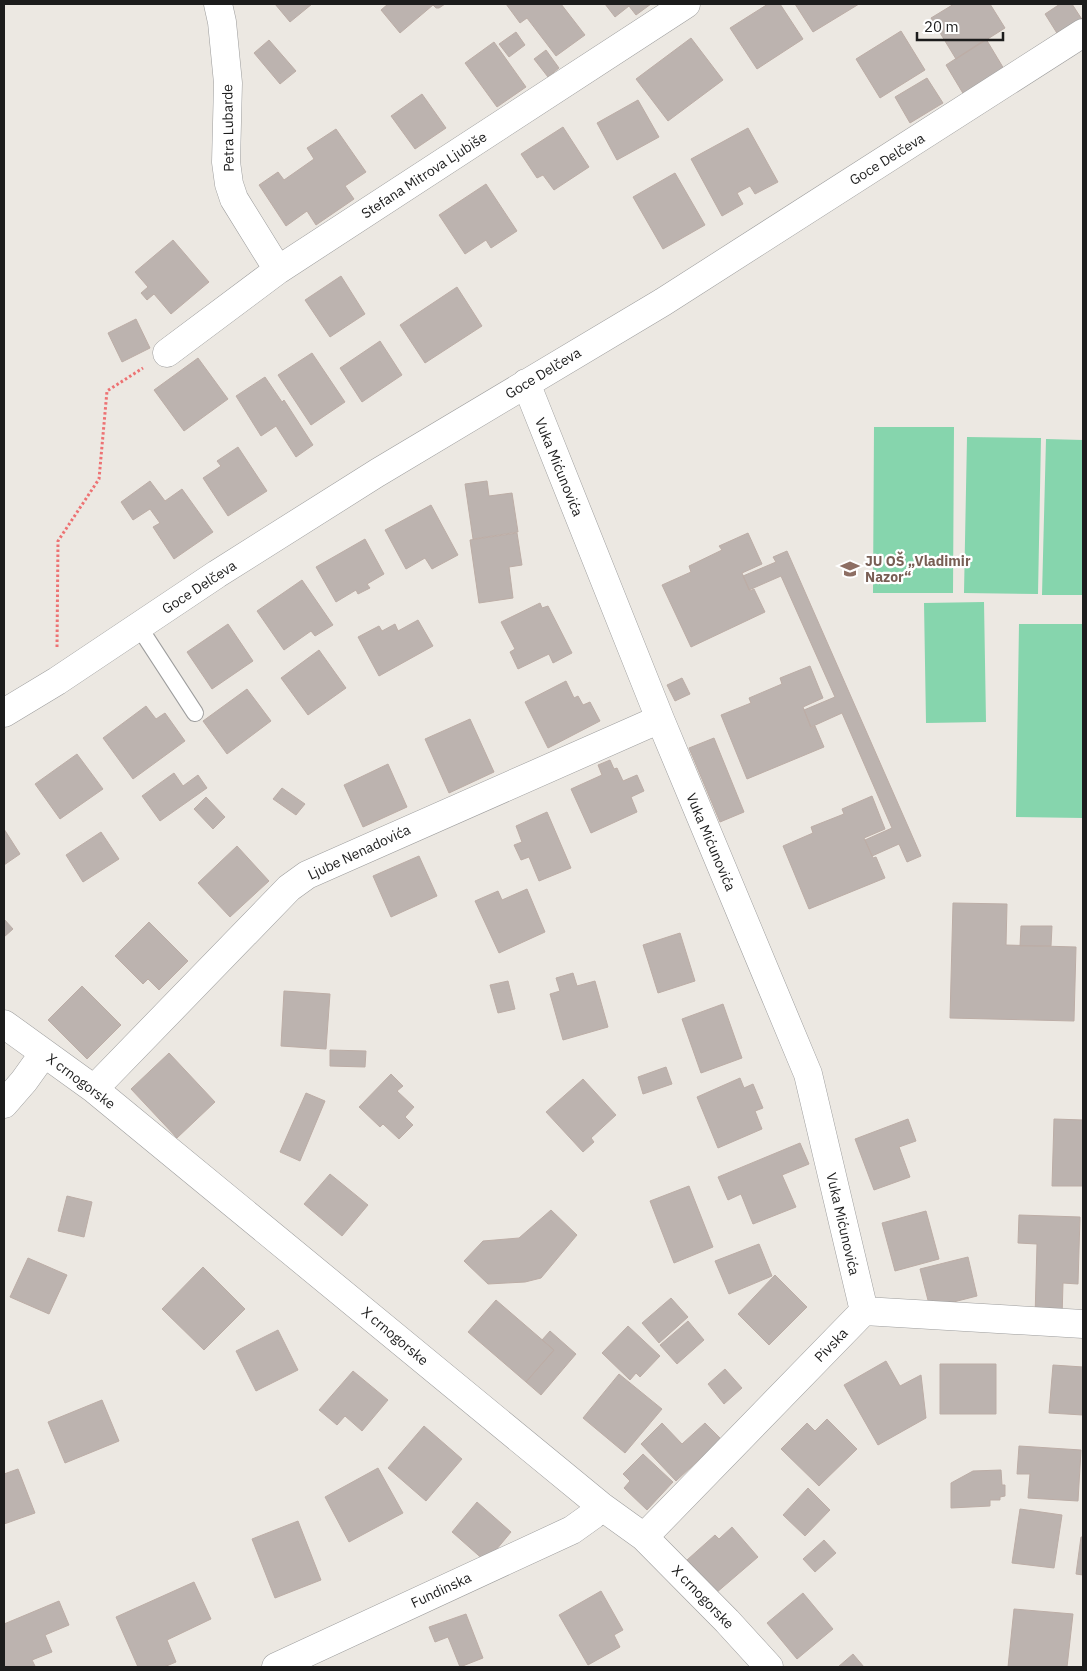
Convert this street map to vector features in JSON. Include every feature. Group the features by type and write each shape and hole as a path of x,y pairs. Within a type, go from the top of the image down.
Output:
{"street":[{"name":"Petra Lubarde","path":"218,4 222,22 228,83 226,162 229,184 234,200 278,270"},
{"name":"Stefana Mitrova Ljubiše","path":"167,353 278,270 686,4"},
{"name":"Goce Delčeva","path":"4,713 57,682 217,574 377,473 663,302 1083,33"},
{"name":"Vuka Mićunovića","path":"526,383 660,719 808,1074 864,1311"},
{"name":"Ljube Nenadovića","path":"94,1089 290,888 307,875 660,719"},
{"name":"X crnogorske","path":"4,1024 94,1089 601,1506 644,1537 727,1621 769,1667"},
{"path":"4,1104 24,1081 44,1053"},
{"path":"864,1311 1083,1324"},
{"name":"Pivska","path":"644,1537 864,1311"},
{"name":"Fundinska","path":"276,1667 572,1530 593,1515 601,1506"}],"lane":[{"path":"139,627 195,713"}],"path":[{"path":"57,682 58,541 99,479 107,390 167,353"}],"green space":[{"path":"874,427 954,427 953,593 873,593"},
{"path":"967,437 1041,438 1038,594 964,593"},
{"path":"1046,439 1083,440 1083,595 1042,595"},
{"path":"984,602 986,722 926,723 924,603"},
{"path":"1019,624 1083,624 1083,818 1016,817"}],"building":[{"path":"275,4 312,4 290,22"},
{"path":"388,4 445,4 439,8 433,5 400,33 381,10"},
{"path":"506,4 561,4 585,35 556,56 527,18 520,23"},
{"path":"605,4 651,4 636,15 629,6 615,17"},
{"path":"768,4 780,4 803,39 757,69 730,28"},
{"path":"795,4 859,4 813,32"},
{"path":"954,4 990,4 1005,28 956,59 931,18"},
{"path":"1060,4 1072,4 1083,21 1060,38 1045,14"},
{"path":"901,31 925,70 880,98 856,59"},
{"path":"516,32 525,45 509,57 499,44"},
{"path":"691,38 723,80 668,121 636,79"},
{"path":"986,39 1004,69 964,95 946,65"},
{"path":"269,40 296,71 280,84 254,53"},
{"path":"494,42 526,87 497,107 465,63"},
{"path":"546,50 559,68 548,77 534,59"},
{"path":"927,78 943,103 910,123 895,97"},
{"path":"422,94 446,128 415,149 391,116"},
{"path":"638,100 659,137 617,160 597,123"},
{"path":"563,127 589,167 554,190 543,175 537,178 521,154"},
{"path":"748,128 778,182 755,194 750,186 737,193 743,204 722,216 691,159"},
{"path":"336,129 366,172 345,186 354,199 316,225 307,211 286,226 259,185 278,172 284,180 314,159 307,148"},
{"path":"675,173 705,225 663,249 633,197"},
{"path":"486,184 517,231 491,248 486,240 465,254 439,215"},
{"path":"173,240 209,282 171,314 154,294 147,300 141,293 148,287 135,272"},
{"path":"341,276 365,314 330,337 305,300"},
{"path":"457,287 482,326 425,363 400,325"},
{"path":"136,319 150,348 122,362 108,333"},
{"path":"380,341 402,375 362,402 340,368"},
{"path":"312,353 345,402 311,425 278,375"},
{"path":"198,358 228,399 184,431 154,390"},
{"path":"265,377 282,402 284,400 313,445 296,457 276,426 261,436 236,396"},
{"path":"238,447 267,491 228,516 203,478 221,466 217,461"},
{"path":"150,481 165,501 182,489 213,532 174,559 153,527 160,523 150,509 133,520 121,502"},
{"path":"487,481 489,496 512,493 518,532 473,539 465,484"},
{"path":"431,505 458,555 432,569 425,558 406,569 385,530"},
{"path":"517,533 522,565 509,567 513,598 479,603 470,540"},
{"path":"748,533 762,564 742,573 750,591 754,589 765,612 691,647 662,585 691,572 689,566 722,550 719,546"},
{"path":"365,539 384,574 367,584 370,588 358,594 356,590 336,602 316,567"},
{"path":"787,551 921,856 907,862 899,844 872,856 865,840 892,828 842,713 811,727 804,710 835,697 781,576 749,590 743,576 776,562 773,557"},
{"path":"302,580 333,625 315,636 311,631 284,650 257,611"},
{"path":"540,603 542,608 548,606 572,653 553,663 549,654 518,669 510,652 515,649 501,622"},
{"path":"418,620 433,646 379,676 358,637 379,626 382,631 395,624 398,631"},
{"path":"228,624 253,661 212,689 187,652"},
{"path":"319,650 346,688 308,715 281,678"},
{"path":"810,666 823,698 803,707 811,728 815,726 824,747 747,779 721,715 751,703 749,698 782,684 780,678"},
{"path":"682,678 690,694 675,701 667,685"},
{"path":"566,681 574,698 578,696 583,705 590,702 600,721 548,748 525,702"},
{"path":"247,689 271,721 227,754 203,721"},
{"path":"146,706 156,719 165,713 185,741 133,779 103,738"},
{"path":"470,719 494,772 449,793 425,739"},
{"path":"714,738 744,812 720,822 689,748"},
{"path":"77,754 103,789 60,819 35,784"},
{"path":"610,760 614,769 617,768 623,781 637,775 644,791 631,797 637,812 591,833 571,789 602,775 598,765"},
{"path":"388,764 407,807 363,827 344,785"},
{"path":"174,773 183,786 198,775 207,788 160,821 142,796"},
{"path":"282,788 305,804 296,815 273,799"},
{"path":"872,796 885,829 864,838 873,858 876,857 885,878 809,909 783,846 813,833 811,827 844,814 842,809"},
{"path":"206,797 225,817 213,829 194,809"},
{"path":"547,812 571,868 539,881 529,857 521,860 514,845 522,842 516,826"},
{"path":"4,829 20,854 4,865"},
{"path":"101,832 119,859 83,882 66,855"},
{"path":"237,846 269,881 230,917 198,883"},
{"path":"419,856 437,896 391,917 373,876"},
{"path":"527,889 545,932 499,953 475,901 498,891 502,900"},
{"path":"953,903 1007,904 1006,945 1076,947 1074,1021 950,1018"},
{"path":"4,919 13,929 4,937"},
{"path":"149,922 188,961 159,990 148,979 143,984 115,956"},
{"path":"1021,926 1052,926 1051,946 1020,946"},
{"path":"680,933 695,981 658,993 643,945"},
{"path":"573,973 577,986 595,981 608,1027 563,1040 550,994 560,991 556,978"},
{"path":"508,981 515,1009 498,1013 490,985"},
{"path":"82,986 121,1025 87,1059 48,1020"},
{"path":"284,991 330,994 326,1049 281,1046"},
{"path":"723,1004 742,1058 701,1073 682,1019"},
{"path":"330,1050 366,1051 365,1067 330,1066"},
{"path":"169,1053 215,1102 177,1138 131,1089"},
{"path":"666,1067 672,1084 643,1094 638,1077"},
{"path":"391,1074 403,1086 397,1091 414,1107 405,1117 413,1125 399,1139 383,1124 380,1127 359,1107"},
{"path":"740,1078 744,1088 753,1084 763,1108 755,1111 762,1129 718,1148 697,1097"},
{"path":"583,1079 616,1115 591,1138 594,1142 583,1152 546,1112"},
{"path":"306,1093 325,1101 300,1161 280,1152"},
{"path":"908,1119 916,1141 899,1147 910,1177 874,1190 855,1139"},
{"path":"1054,1119 1083,1120 1083,1186 1052,1186"},
{"path":"800,1143 809,1164 782,1175 796,1207 753,1224 741,1194 728,1200 718,1177"},
{"path":"330,1174 368,1205 342,1236 304,1204"},
{"path":"689,1186 713,1247 674,1263 650,1201"},
{"path":"67,1196 92,1202 84,1237 58,1231"},
{"path":"551,1210 577,1235 541,1278 525,1282 488,1284 464,1261 483,1241 519,1238"},
{"path":"926,1211 939,1259 895,1271 882,1223"},
{"path":"1019,1215 1080,1217 1078,1284 1063,1283 1062,1318 1035,1318 1037,1244 1018,1243"},
{"path":"759,1244 772,1276 729,1294 715,1261"},
{"path":"968,1257 977,1296 930,1308 920,1269"},
{"path":"28,1258 67,1275 49,1314 10,1297"},
{"path":"203,1267 245,1309 204,1350 162,1309"},
{"path":"775,1275 807,1307 769,1345 738,1314"},
{"path":"671,1298 688,1317 659,1343 642,1323"},
{"path":"496,1300 554,1350 526,1382 468,1332"},
{"path":"688,1321 704,1340 677,1364 660,1345"},
{"path":"628,1326 660,1356 640,1377 636,1373 630,1380 602,1353"},
{"path":"278,1330 298,1370 256,1391 236,1351"},
{"path":"550,1331 576,1354 541,1395 526,1382 554,1350 542,1340"},
{"path":"886,1361 900,1386 921,1375 926,1418 878,1445 844,1385"},
{"path":"940,1364 996,1364 996,1414 940,1414"},
{"path":"1053,1365 1083,1367 1083,1415 1049,1413"},
{"path":"725,1369 742,1388 724,1404 708,1384"},
{"path":"353,1371 388,1400 362,1431 345,1416 337,1425 319,1410"},
{"path":"619,1374 662,1409 625,1453 583,1418"},
{"path":"102,1400 119,1441 65,1463 48,1422"},
{"path":"827,1419 857,1449 819,1486 781,1449 807,1423 815,1431"},
{"path":"662,1423 682,1444 705,1423 721,1439 676,1481 641,1444"},
{"path":"424,1426 462,1459 426,1501 388,1468"},
{"path":"1019,1446 1081,1450 1078,1501 1028,1498 1030,1474 1017,1474"},
{"path":"643,1454 673,1482 647,1510 624,1488 630,1481 623,1474"},
{"path":"378,1468 403,1513 349,1542 325,1497"},
{"path":"18,1469 35,1513 4,1524 4,1474"},
{"path":"1001,1470 1002,1485 1005,1485 1005,1496 1000,1497 1000,1500 990,1500 990,1506 951,1508 951,1483 973,1471"},
{"path":"808,1488 830,1510 805,1536 783,1515"},
{"path":"477,1502 511,1532 486,1562 452,1532"},
{"path":"1020,1509 1062,1515 1054,1568 1012,1563"},
{"path":"298,1521 321,1580 275,1598 252,1539"},
{"path":"732,1527 758,1557 716,1593 687,1560 715,1535 719,1539"},
{"path":"1081,1537 1083,1537 1083,1575 1076,1574"},
{"path":"824,1540 836,1553 815,1572 803,1559"},
{"path":"194,1582 211,1619 167,1640 176,1662 164,1667 138,1667 116,1617"},
{"path":"601,1591 623,1630 614,1635 620,1647 588,1665 559,1615"},
{"path":"803,1593 833,1629 797,1659 767,1623"},
{"path":"59,1601 69,1625 45,1635 52,1652 32,1660 35,1666 32,1667 4,1667 4,1624"},
{"path":"1014,1609 1073,1614 1067,1667 1008,1667"},
{"path":"466,1614 483,1658 460,1667 448,1637 435,1642 429,1627"},
{"path":"853,1654 864,1667 838,1667"}],"place":[{"name":"JU OŠ „Vladimir Nazor“","path":"850,569"}]}
